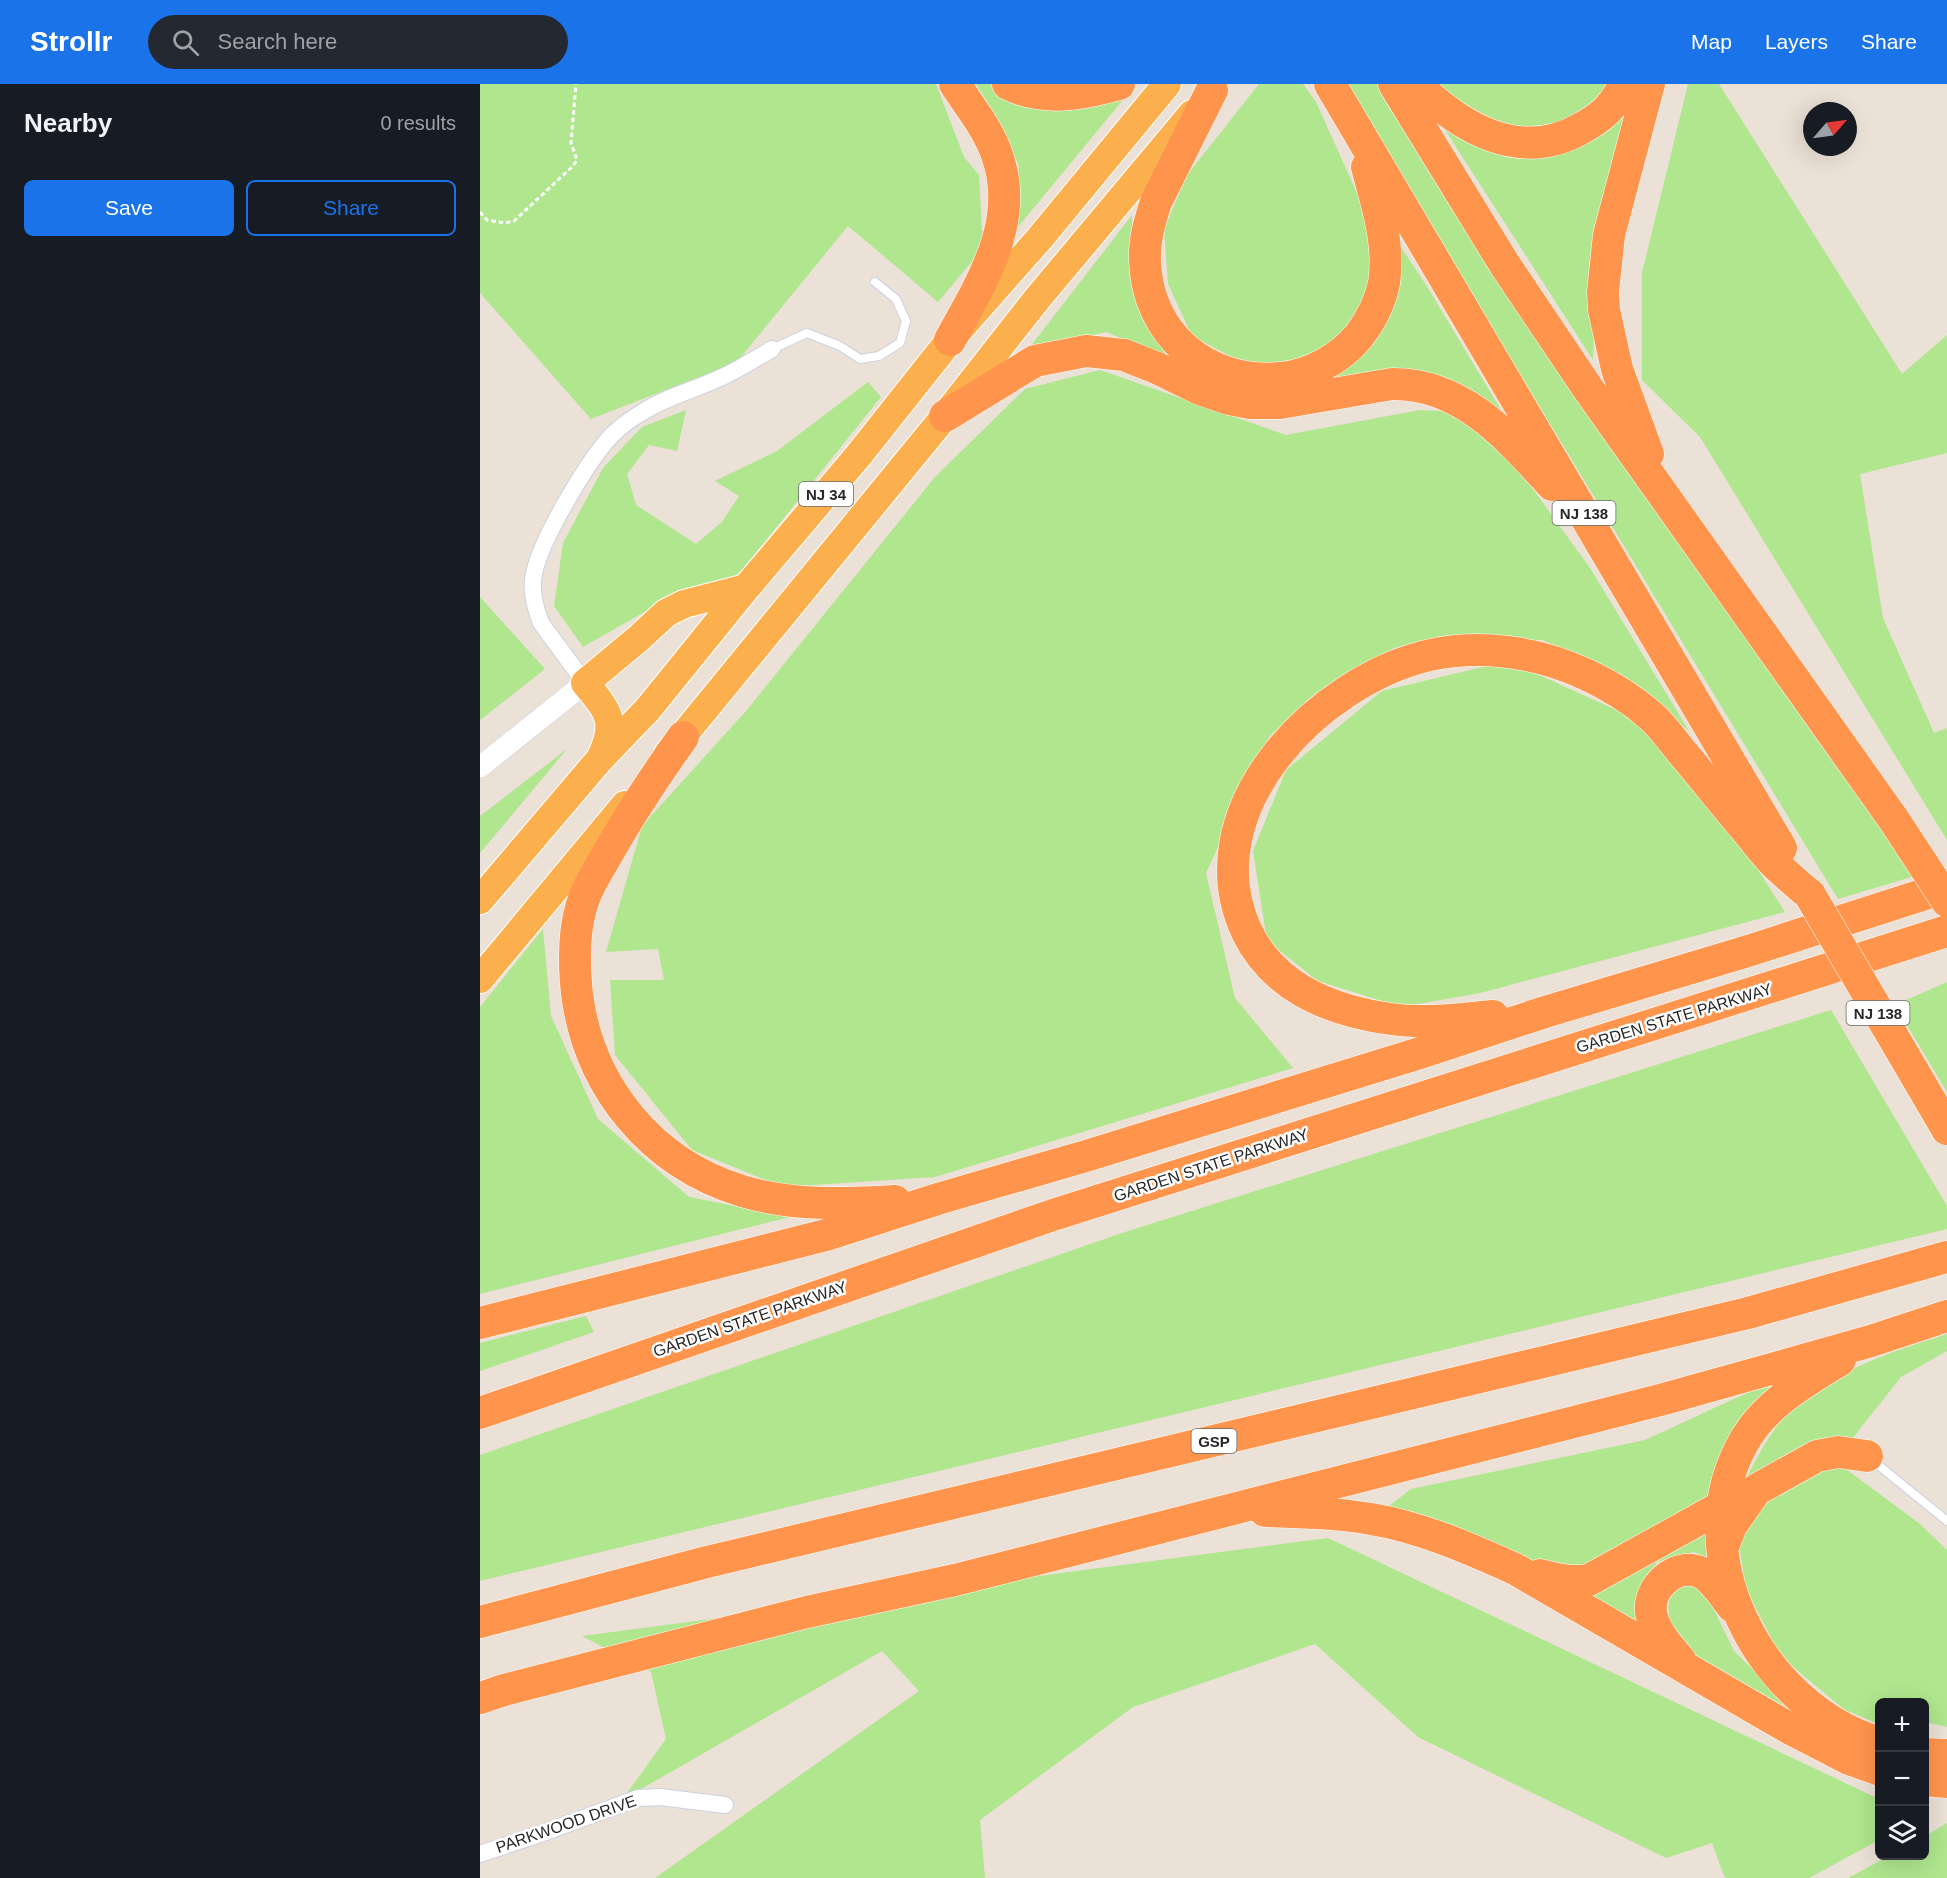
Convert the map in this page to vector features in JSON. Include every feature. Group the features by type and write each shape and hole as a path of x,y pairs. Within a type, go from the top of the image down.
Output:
{"highway":[{"path":"950,340 990,265 1003,222 1005,192 1004,177 997,154 955,84"},
{"path":"1008,84 1025,91 1055,96 1080,94 1119,84"},
{"name":"NJ 34","path":"480,900 600,759 648,709 746,588 858,456 950,340 1048,229 1167,84"},
{"name":"NJ 138","path":"1330,84 1947,1130"},
{"path":"1394,84 1505,265 1589,390 1894,820 1947,901"},
{"path":"1416,84 1440,106 1478,130 1503,141 1538,143 1570,135 1599,119 1612,106 1624,84"},
{"path":"1649,84 1609,235 1605,266 1604,310 1617,369 1668,502"},
{"path":"1215,87 1156,202 1150,221 1144,259 1147,279 1158,315 1187,352 1201,363 1226,374 1263,380 1304,373 1346,350 1371,319 1383,284 1386,262 1385,240 1358,131"},
{"name":"NJ 34","path":"480,979 683,737 1045,290 1215,87"},
{"path":"945,416 1035,360 1086,351 1124,355 1200,389 1229,399 1250,403 1280,403 1392,384 1420,386 1448,395 1505,434 1598,536"},
{"path":"600,759 609,741 611,728 609,718 599,699 585,683 666,613 746,588"},
{"path":"1545,1012 1419,1022 1365,1015 1314,998 1296,988 1264,961 1252,943 1242,921 1233,880 1234,849 1244,812 1267,767 1284,746 1303,727 1355,687 1407,663 1456,651 1484,650 1519,653 1558,663 1586,674 1620,692 1654,719 1775,864 1810,895"},
{"path":"683,737 618,835 590,885 581,907 576,930 575,980 580,1017 603,1078 640,1128 672,1156 702,1175 740,1190 780,1199 839,1204 941,1198"},
{"path":"480,1323 826,1235 1420,1053 1947,887"},
{"name":"GARDEN STATE PARKWAY","path":"480,1413 1053,1215 1947,931"},
{"name":"GSP","path":"480,1622 719,1559 1748,1313 1947,1257"},
{"path":"488,1694 807,1612 955,1580 1664,1399 1871,1341 1947,1316"},
{"path":"1871,1341 1795,1388 1779,1400 1762,1418 1739,1451 1728,1477 1721,1507 1722,1551 1727,1578 1740,1616 1757,1648 1773,1670 1797,1695 1820,1714 1846,1730 1875,1741"},
{"path":"1722,1551 1731,1526 1756,1490 1817,1456 1838,1452 1867,1456"},
{"path":"1515,1569 1563,1581 1589,1580 1721,1507"},
{"path":"1228,1510 1310,1512 1371,1519 1451,1542 1515,1569 1787,1727 1849,1759 1875,1768"},
{"path":"1689,1670 1665,1643 1651,1612 1654,1592 1663,1581 1680,1571 1699,1572 1707,1576 1740,1616"},
{"path":"1929,1754 1947,1755"},
{"path":"1929,1780 1947,1782"}],"street":[{"path":"480,767 585,683 541,622 533,594 533,576 539,555 551,530 592,460 612,435 640,413 658,403 721,378 772,349"},
{"name":"PARKWOOD DRIVE","path":"480,1854 638,1798 660,1797 724,1805"}],"lane":[{"path":"772,349 807,333 840,346 860,360 879,356 900,343 906,321 896,299 875,282"},
{"path":"1867,1456 1947,1521"}],"path":[{"path":"480,212 487,220 504,222 513,220 573,166 577,160 571,143 576,84"}],"green space":[{"path":"480,84 936,84 964,157 979,175 983,248 938,302 848,226 737,362 591,419 480,293"},
{"path":"976,84 995,84 1020,101 1068,111 1127,95 1012,234 1019,166 1001,125"},
{"path":"1259,84 1303,84 1316,102 1357,193 1371,231 1375,279 1354,325 1306,360 1247,365 1192,336 1168,284 1164,229 1187,175"},
{"path":"1344,84 1383,84 1918,875 1838,899"},
{"path":"1438,84 1608,84 1579,117 1542,131 1499,123 1441,90"},
{"path":"1688,84 1719,84 1902,374 1947,335 1947,453 1860,474 1883,618 1934,733 1947,728 1947,840 1700,437 1642,380 1642,273"},
{"path":"1629,108 1597,250 1593,360 1436,116 1489,151"},
{"path":"1132,215 1133,268 1143,321 1182,366 1107,332 1030,347"},
{"path":"1401,247 1504,415 1475,399 1311,387"},
{"path":"1100,370 1286,435 1420,410 1478,413 1590,568 1689,731 1607,667 1542,640 1441,636 1394,648 1312,696 1269,737 1206,873 1235,998 1293,1068 935,1177 783,1187 692,1150 615,1055 610,980 664,980 658,949 606,952 642,826 746,711 935,477 1025,389"},
{"path":"868,382 881,397 730,585 688,587 583,647 554,606 563,543 603,468 642,427 686,410 677,451 649,445 627,474 636,505 696,544 722,522 739,496 715,481 777,451"},
{"path":"480,597 545,669 480,720"},
{"path":"1508,661 1636,719 1713,799 1785,912 1480,993 1401,1007 1318,981 1267,941 1253,851 1286,770 1382,691"},
{"path":"567,749 480,853 480,816"},
{"path":"543,929 551,1016 598,1119 689,1197 790,1217 480,1294 480,1007"},
{"path":"1947,982 1947,1092 1895,1005"},
{"path":"1831,1010 1947,1206 1947,1229 480,1581 480,1455 1122,1233"},
{"path":"586,1316 594,1332 480,1371 480,1343"},
{"path":"1947,1334 1947,1351 1901,1377 1852,1439 1744,1482 1763,1446 1777,1426 1813,1392 1833,1379 1877,1358"},
{"path":"1797,1370 1714,1501 1592,1567 1556,1570 1389,1506 1411,1489 1645,1440"},
{"path":"1835,1461 1920,1524 1947,1550 1947,1727 1929,1723 1929,1698 1875,1698 1875,1722 1845,1710 1781,1657 1746,1589 1738,1538 1751,1507"},
{"path":"1713,1520 1712,1560 1694,1552 1657,1562 1636,1598 1649,1633 1580,1593"},
{"path":"1328,1538 1875,1797 1875,1842 1809,1878 1727,1878 1724,1876 1712,1843 1666,1858 1418,1737 1315,1644 1133,1707 980,1820 985,1878 655,1878 919,1691 882,1651 622,1800 666,1739 651,1672 582,1636"},
{"path":"1685,1581 1704,1589 1734,1651 1794,1710 1723,1674 1690,1650 1677,1636 1669,1619 1669,1598"},
{"path":"1947,1823 1947,1878 1848,1878 1882,1860 1929,1860 1929,1834"}]}
